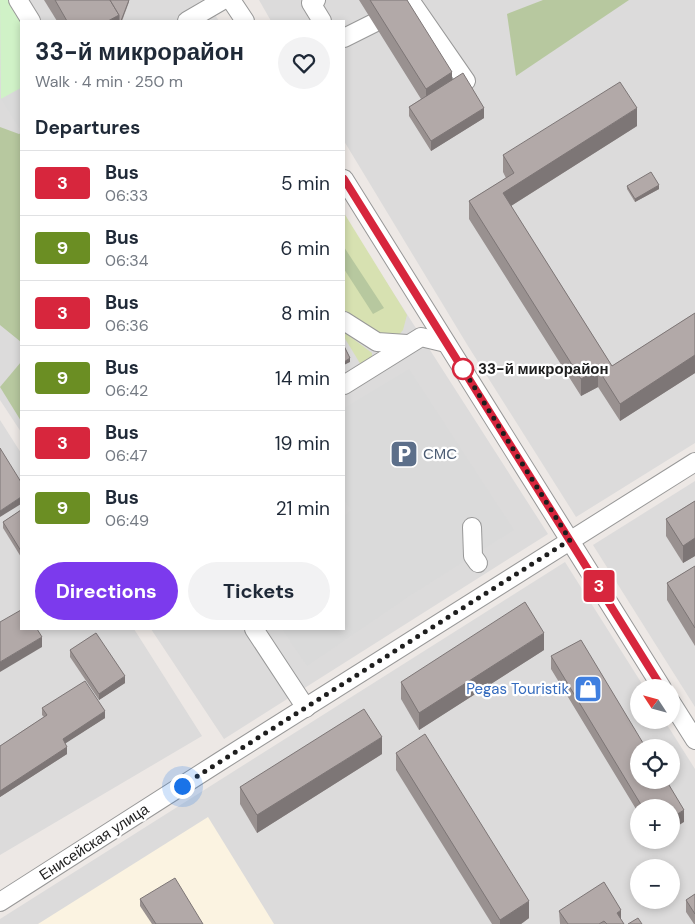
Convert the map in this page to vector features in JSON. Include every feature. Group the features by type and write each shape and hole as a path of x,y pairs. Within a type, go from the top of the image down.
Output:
{"street":[{"path":"18,0 30,20"},
{"path":"189,20 223,0"},
{"path":"231,0 244,20"},
{"path":"316,0 311,3 321,20"},
{"path":"401,9 412,3 466,81"},
{"path":"345,38 374,23"},
{"path":"345,181 656,679"},
{"path":"348,325 377,342 407,344"},
{"path":"345,384 421,337 446,343"},
{"name":"Енисейская улица","path":"0,902 695,462"},
{"path":"472,528 473,556 478,563"},
{"path":"255,630 306,708"},
{"path":"680,716 695,740"}],"shaded area":[{"path":"0,0 205,0 218,20 20,20 20,430 0,400"},
{"name":"33-й микрорайон","path":"259,0 695,0 695,443 576,517 468,346 345,143 345,20 270,20"},
{"path":"20,89 19,128 1,99"},
{"path":"345,218 548,534 224,739 152,630 345,630"},
{"name":"СМС","path":"409,369 514,530 411,595 307,666 283,630 345,630 345,515 351,510 345,501 345,407"},
{"path":"0,420 20,451 20,630 135,630 202,736 0,855"},
{"path":"695,481 695,707 680,683 680,679 677,679 593,545"},
{"path":"565,562 639,679 630,679 630,729 670,729 676,739 630,739 630,789 680,789 680,745 695,769 695,924 0,924 0,919"},
{"path":"208,817 274,924 38,924"}],"green space":[{"path":"0,0 11,0 21,20 20,89 1,99"},
{"path":"543,0 629,0 516,76 507,14"},
{"path":"0,127 20,134 20,341 0,325"},
{"path":"345,215 407,315 403,330 398,336 386,339 345,311"},
{"path":"345,249 384,308 373,314 345,271"},
{"path":"345,333 372,353 372,358 361,365 345,339"},
{"path":"20,363 20,419 0,387"}],"building":[{"path":"55,0 110,0 119,15 110,20 66,20"},
{"path":"110,0 129,0 121,20 119,20 119,15"},
{"path":"370,0 407,0 452,72 426,89"},
{"path":"463,73 484,108 431,141 409,107"},
{"path":"620,82 637,108 503,193 612,366 695,313 695,355 620,404 598,369 581,379 469,201 514,173 503,155"},
{"path":"651,172 659,185 635,199 627,186"},
{"path":"345,348 350,358 345,361"},
{"path":"0,448 20,480 20,498 0,511"},
{"path":"695,501 695,538 683,546 666,519"},
{"path":"20,511 20,549 3,522"},
{"path":"695,566 695,628 667,583"},
{"path":"525,602 544,633 419,713 401,682"},
{"path":"20,611 20,630 38,630 42,637 0,662 0,622"},
{"path":"96,633 125,676 99,694 70,650"},
{"path":"581,640 630,721 630,729 635,729 641,739 630,739 630,787 551,656"},
{"path":"85,681 105,711 63,739 67,747 0,791 0,746 47,715 42,708"},
{"path":"364,709 382,737 257,815 240,787"},
{"path":"425,734 529,901 500,920 396,753"},
{"path":"632,789 671,789 677,799 638,799"},
{"path":"680,803 684,810 680,812"},
{"path":"175,878 203,924 156,924 140,899"},
{"path":"604,882 621,910 617,913 624,924 607,924 604,921 599,924 568,924 559,911"},
{"path":"695,894 695,914 686,900"},
{"path":"638,918 642,924 628,924"}],"bus line":[{"name":"3","path":"345,181 656,679"}],"place":[{"name":"33-й микрорайон","path":"463,369"},
{"name":"СМС","path":"404,454"},
{"name":"Pegas Touristik","path":"588,689"}],"route":[{"path":"182,786 570,540 463,369"}]}
